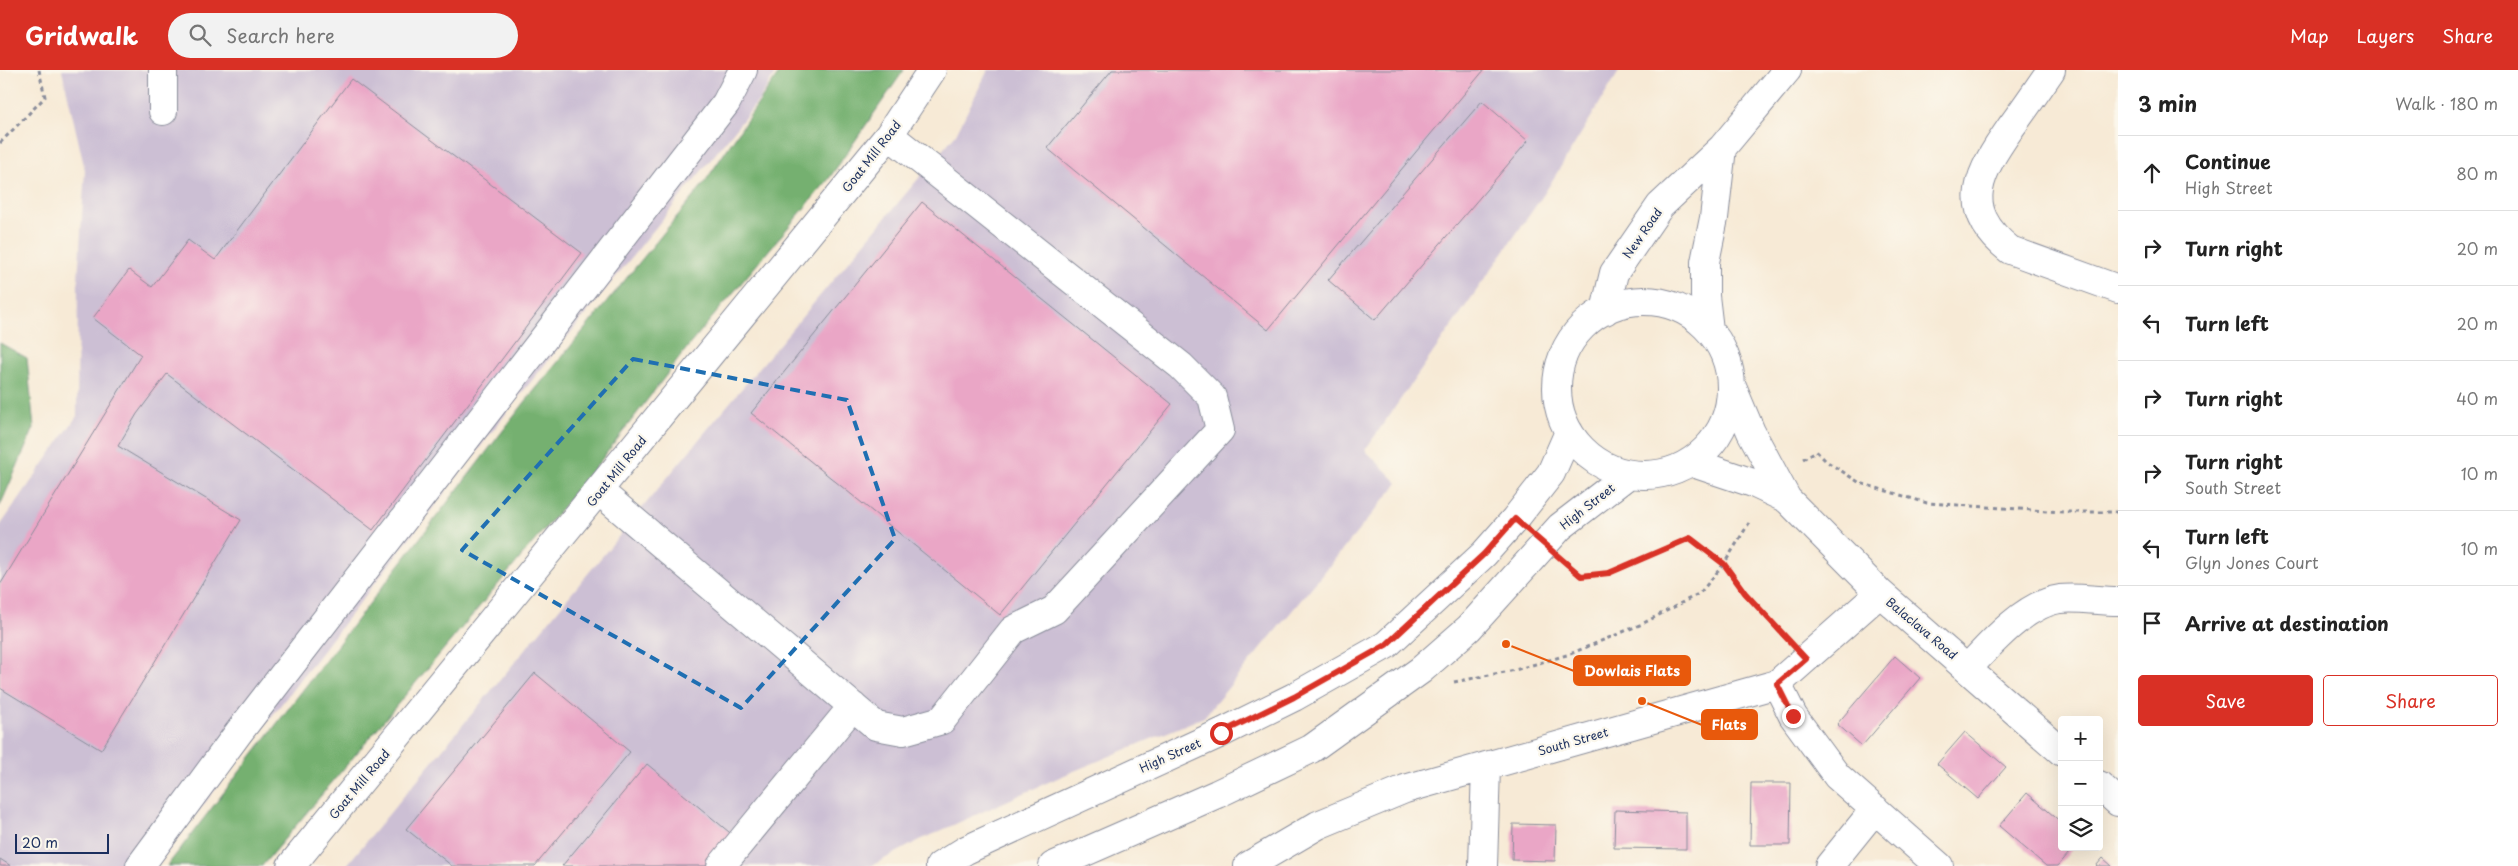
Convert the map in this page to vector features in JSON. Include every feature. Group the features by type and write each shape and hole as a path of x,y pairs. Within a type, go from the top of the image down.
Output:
{"street":[{"path":"163,70 163,111"},
{"path":"140,866 246,724 726,103 743,70"},
{"name":"Goat Mill Road","path":"291,866 600,491 889,135 932,70"},
{"name":"New Road","path":"1605,311 1614,273 1660,206 1722,148 1786,70"},
{"path":"2051,70 1992,156 1980,180 1978,201 1992,232 2010,250 2118,289"},
{"path":"600,491 876,726 903,731 942,720 1013,630 1054,610 1220,430 1212,397 1181,366 889,135"},
{"path":"1709,330 1705,296 1705,262 1714,218 1722,148"},
{"path":"1649,301 1672,305 1692,315 1709,330 1722,349 1730,370 1732,393 1728,415 1718,436 1703,453 1690,462 1662,474 1618,472 1597,462 1579,447 1569,432 1559,407 1557,384 1561,362 1571,341 1586,323 1605,311 1626,303 1649,301"},
{"name":"Balaclava Road","path":"1731,383 1751,432 1787,499 1880,593 2058,748"},
{"name":"High Street","path":"940,866 966,850 1278,705 1386,645 1484,554 1509,526 1551,473 1569,432"},
{"name":"Balaclava Road","path":"1690,462 1753,483 1787,499"},
{"name":"High Street","path":"1053,866 1217,794 1311,749 1421,670 1442,652 1469,628 1560,526 1629,474"},
{"name":"South Street","path":"1248,866 1318,826 1405,789 1777,684 1880,593"},
{"path":"1968,668 2009,626 2028,612 2059,599 2118,601"},
{"path":"1777,684 1793,716 1837,776 1939,866"},
{"path":"722,866 852,706"},
{"path":"1483,866 1486,766"},
{"path":"2103,789 2118,802"},
{"path":"1829,866 1875,809"}],"path":[{"path":"0,143 45,97 39,70"},
{"path":"1803,459 1816,451 1826,461 1860,483 1927,503 2063,512 2118,512"},
{"path":"1453,682 1515,670 1570,654 1642,624 1700,593 1724,564 1749,523"},
{"path":"1543,544 1581,576 1609,573 1690,538 1724,564 1745,593 1806,659"}],"highlighted area":[{"path":"633,359 847,400 895,539 741,708 462,550"}],"shaded area":[{"path":"62,70 777,70 759,100 525,389 156,866 0,866 0,526 77,416 78,279 85,170"},
{"path":"988,70 1620,70 1544,194 1365,450 1398,483 1204,717 1062,776 920,840 871,866 346,866 701,437 956,134"}],"green space":[{"path":"781,70 904,70 828,180 690,344 589,476 262,866 167,866 525,402 702,186"},
{"path":"0,343 27,358 34,428 0,506"}],"building":[{"path":"1112,70 1484,70 1268,330 1047,148"},
{"path":"351,79 582,253 373,530 167,374 137,414 118,446 241,520 101,750 0,688 0,585 141,355 93,318 129,270 152,287 188,240 215,260"},
{"path":"1482,101 1528,141 1375,320 1328,280"},
{"path":"922,202 1172,404 1000,615 751,413"},
{"path":"1895,656 1920,678 1862,746 1837,724"},
{"path":"535,673 630,752 535,866 452,866 406,829"},
{"path":"1965,732 2006,767 1978,799 1937,764"},
{"path":"647,764 735,837 711,866 562,866"},
{"path":"1751,783 1791,783 1790,845 1750,845"},
{"path":"2027,793 2058,820 2058,851 2071,851 2058,866 2046,866 1999,826"},
{"path":"1615,810 1686,812 1686,849 1614,848"},
{"path":"1513,824 1556,825 1555,861 1512,860"},
{"path":"2103,858 2112,866 2096,866"},
{"path":"0,859 11,866 0,866"}],"place":[{"name":"Dowlais Flats","path":"1506,644"},
{"name":"Flats","path":"1642,701"}],"route":[{"path":"1221,733 1294,697 1386,645 1448,590 1515,519 1581,576 1609,573 1690,538 1724,564 1745,593 1806,659 1777,684 1793,716"}]}
